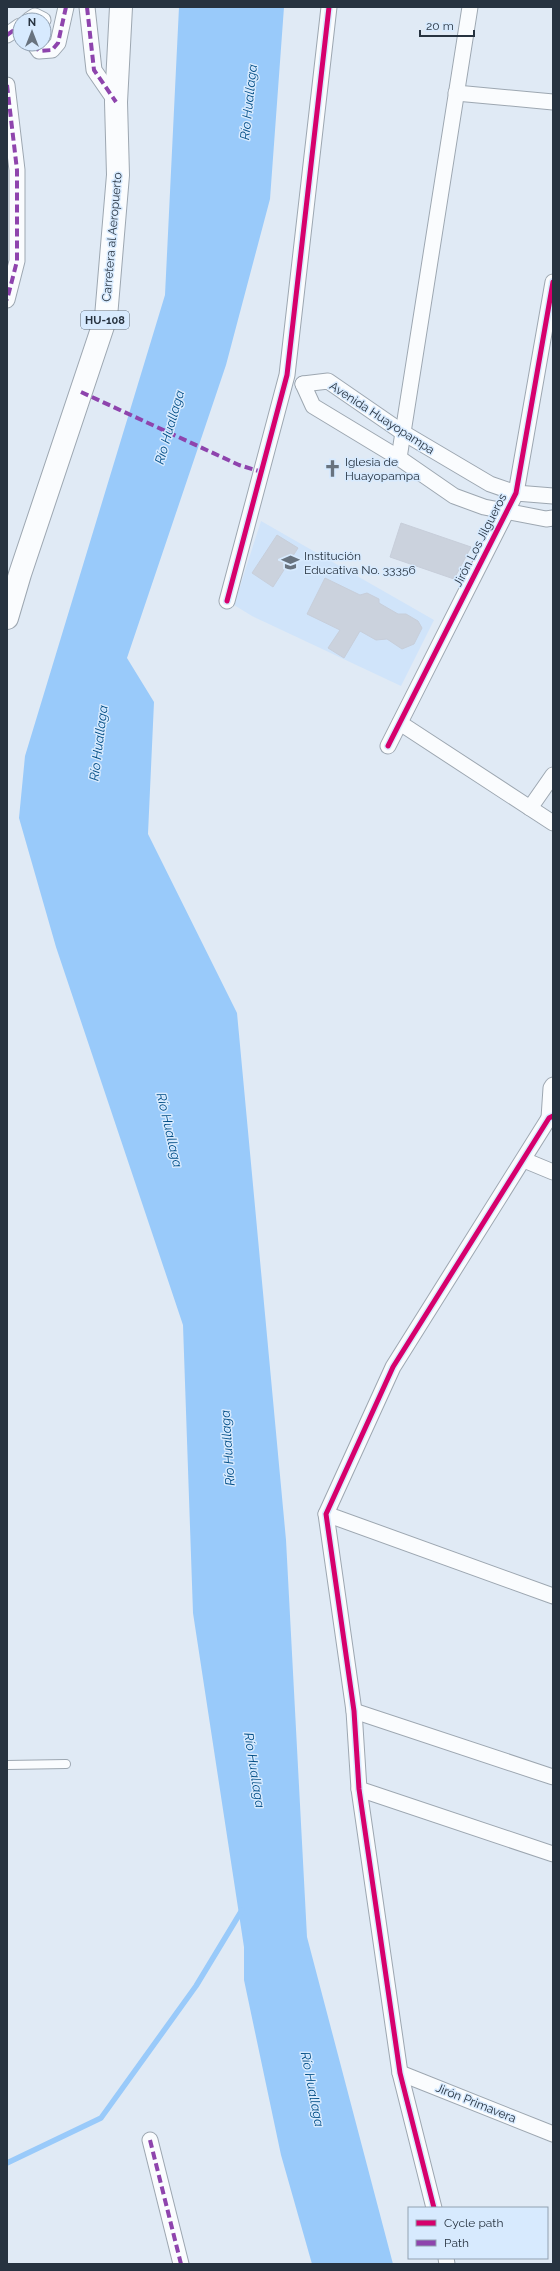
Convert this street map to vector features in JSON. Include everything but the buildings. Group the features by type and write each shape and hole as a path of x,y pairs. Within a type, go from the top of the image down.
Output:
{"main road":[{"name":"Carretera al Aeropuerto","path":"7,618 20,574 106,317 118,175 116,102 120,7"}],"street":[{"path":"52,50 58,43 66,7"},
{"path":"87,7 94,70 116,102"},
{"path":"227,601 287,375 329,7"},
{"path":"399,458 470,7"},
{"path":"7,85 17,170 17,261 7,300"},
{"path":"456,93 553,102"},
{"name":"Jirón Los Jilgueros","path":"388,746 516,493 553,282"},
{"path":"287,375 303,384"},
{"name":"Avenida Huayopampa","path":"553,496 516,493 490,484 402,432 328,381 303,384 313,406 399,458 454,496 484,507 506,512 553,518"},
{"path":"400,723 553,823"},
{"path":"530,808 553,775"},
{"path":"434,2207 400,2073 359,1789 354,1711 326,1514 393,1367 551,1117 551,1088 553,1084"},
{"path":"524,1160 553,1172"},
{"path":"326,1514 553,1596"},
{"path":"354,1711 553,1777"},
{"path":"359,1789 553,1854"},
{"name":"Jirón Primavera","path":"400,2073 553,2134"},
{"path":"150,2140 181,2264"}],"lane":[{"path":"7,1766 66,1764"}],"shaded area":[{"name":"Institución Educativa No. 33356","path":"261,521 434,620 401,686 252,616 234,605"}],"water":[{"name":"Río Huallaga","path":"179,7 284,7 270,199 226,365 127,658 154,702 148,834 237,1013 286,1540 307,1937 393,2264 312,2264 281,2155 244,1980 244,1947 193,1613 183,1325 56,947 19,818 25,756 165,295"}],"waterway":[{"path":"7,2163 101,2118 196,1986 242,1910"}],"marked path":[{"path":"52,50 58,43 66,7"},
{"path":"87,7 94,70 116,102"},
{"path":"7,35 12,32"},
{"path":"7,85 17,170 17,261 7,300"},
{"path":"81,392 239,465 262,472"},
{"path":"150,2140 181,2264"}],"cycle path":[{"path":"227,601 287,375 329,7"},
{"path":"388,746 516,493 553,282"},
{"path":"434,2207 400,2073 359,1789 354,1711 326,1514 393,1367 549,1118 553,1116"}],"place":[{"name":"Iglesia de Huayopampa","path":"332,469"},
{"name":"Institución Educativa No. 33356","path":"291,563"}]}
